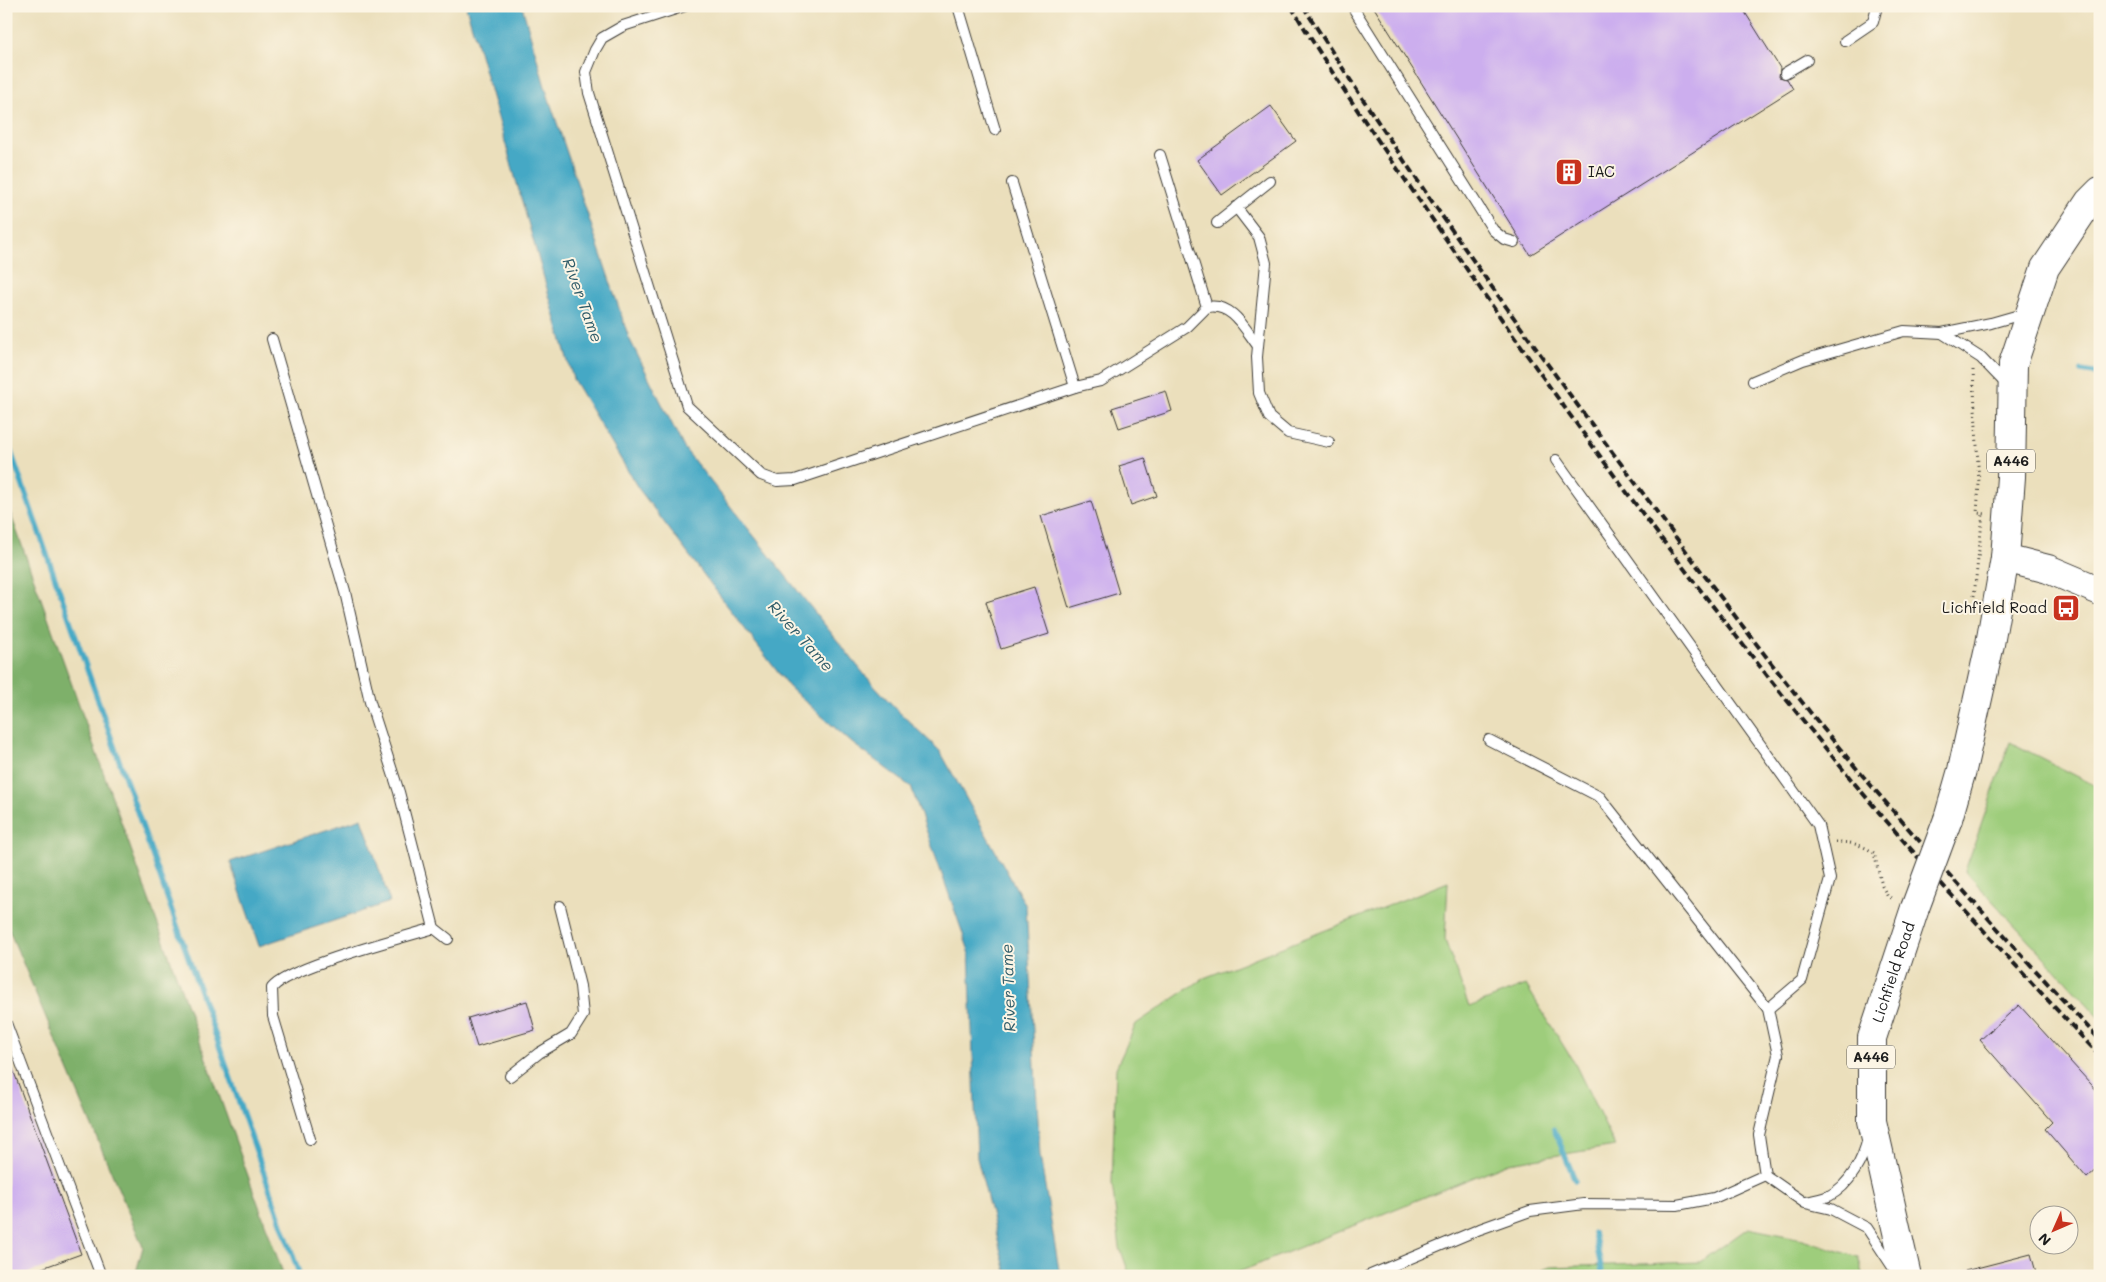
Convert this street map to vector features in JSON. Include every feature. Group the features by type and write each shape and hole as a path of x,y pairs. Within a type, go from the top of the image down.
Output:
{"main road":[{"name":"Lichfield Road","path":"1907,1276 1872,1121 1872,1038 1907,900 1948,819 1962,770 1990,644 2004,558 2010,477 2012,364 2044,268 2089,202 2100,191"},
{"path":"2004,558 2048,569 2100,591"}],"lane":[{"path":"685,6 624,26 602,38 594,50 586,72 589,93 687,406 761,476 777,481 795,480 1074,387 1101,381 1187,327 1199,318 1208,307 1216,305 1229,310 1258,346"},
{"path":"958,6 995,130"},
{"path":"1352,6 1493,230 1504,239 1514,242"},
{"path":"1845,41 1873,22 1878,6"},
{"path":"1786,73 1807,60"},
{"path":"1160,155 1208,307"},
{"path":"1217,222 1270,182"},
{"path":"1012,183 1074,387"},
{"path":"1236,207 1259,237 1266,263 1258,346 1259,393 1269,416 1288,434 1329,442"},
{"path":"1753,381 1803,360 1904,331 1942,333 1991,323 2030,311"},
{"path":"1942,333 1981,358 2012,390"},
{"path":"272,339 345,592 370,702 399,792 434,928 448,939"},
{"path":"1556,460 1818,825 1830,879 1802,980 1768,1009"},
{"path":"1489,740 1600,797 1768,1009 1778,1055 1759,1135 1765,1175 1805,1203 1832,1209 1867,1228 1899,1276"},
{"path":"510,1076 539,1053 571,1034 583,1015 580,986 560,906"},
{"path":"310,1139 273,1016 272,988 278,980 305,968 434,928"},
{"path":"6,1023 100,1267 101,1276"},
{"path":"1805,1203 1829,1196 1843,1186 1863,1157 1872,1121"},
{"path":"1368,1276 1480,1229 1530,1211 1584,1204 1677,1205 1714,1198 1765,1175"}],"path":[{"path":"1822,842 1848,842 1862,846 1874,853 1882,886 1888,897 1907,900"}],"green space":[{"path":"6,501 284,1276 135,1276 143,1247 6,923"},
{"path":"2010,742 2100,788 2100,1018 1965,871"},
{"path":"1448,882 1445,940 1469,1007 1526,985 1576,1066 1615,1146 1509,1163 1229,1276 1130,1276 1120,1248 1112,1183 1116,1068 1136,1024 1204,978"},
{"path":"1748,1228 1802,1239 1858,1257 1864,1276 1527,1276 1550,1267 1700,1262"}],"water":[{"name":"River Tame","path":"466,6 522,6 546,90 629,338 684,448 864,674 898,711 940,751 1026,906 1040,1156 1060,1276 1007,1276 977,1158 969,951 911,787 852,743 789,687 638,488 573,379"},
{"path":"362,818 390,902 259,946 230,862"}],"building":[{"name":"IAC","path":"1373,6 1741,6 1780,68 1779,77 1787,79 1793,89 1530,255"},
{"path":"1271,106 1296,141 1222,195 1197,160"},
{"path":"1166,391 1172,411 1119,428 1112,408"},
{"path":"1145,458 1157,496 1131,505 1119,466"},
{"path":"1091,501 1119,593 1069,608 1041,516"},
{"path":"1034,587 1049,634 1001,649 986,602"},
{"path":"527,1001 535,1030 477,1047 468,1018"},
{"path":"2019,1005 2100,1094 2100,1166 2087,1178 2045,1129 2052,1122 1980,1040"},
{"path":"8,1056 81,1254 20,1276 6,1276"},
{"path":"2031,1254 2037,1276 1966,1276 1965,1271"}],"waterway":[{"path":"2081,371 2100,374"},
{"path":"6,438 300,1276"},
{"path":"1554,1129 1575,1180"},
{"path":"1594,1233 1603,1276"}],"railway":[{"path":"1291,6 1369,127 1546,381 1644,516 1797,714 1880,814 1973,919 2100,1056"},
{"path":"1303,6 1384,132 1512,316 1752,638 1806,708 1892,810 2100,1040"}],"place":[{"name":"IAC","path":"1569,172"},
{"name":"Lichfield Road","path":"2066,608"}]}
